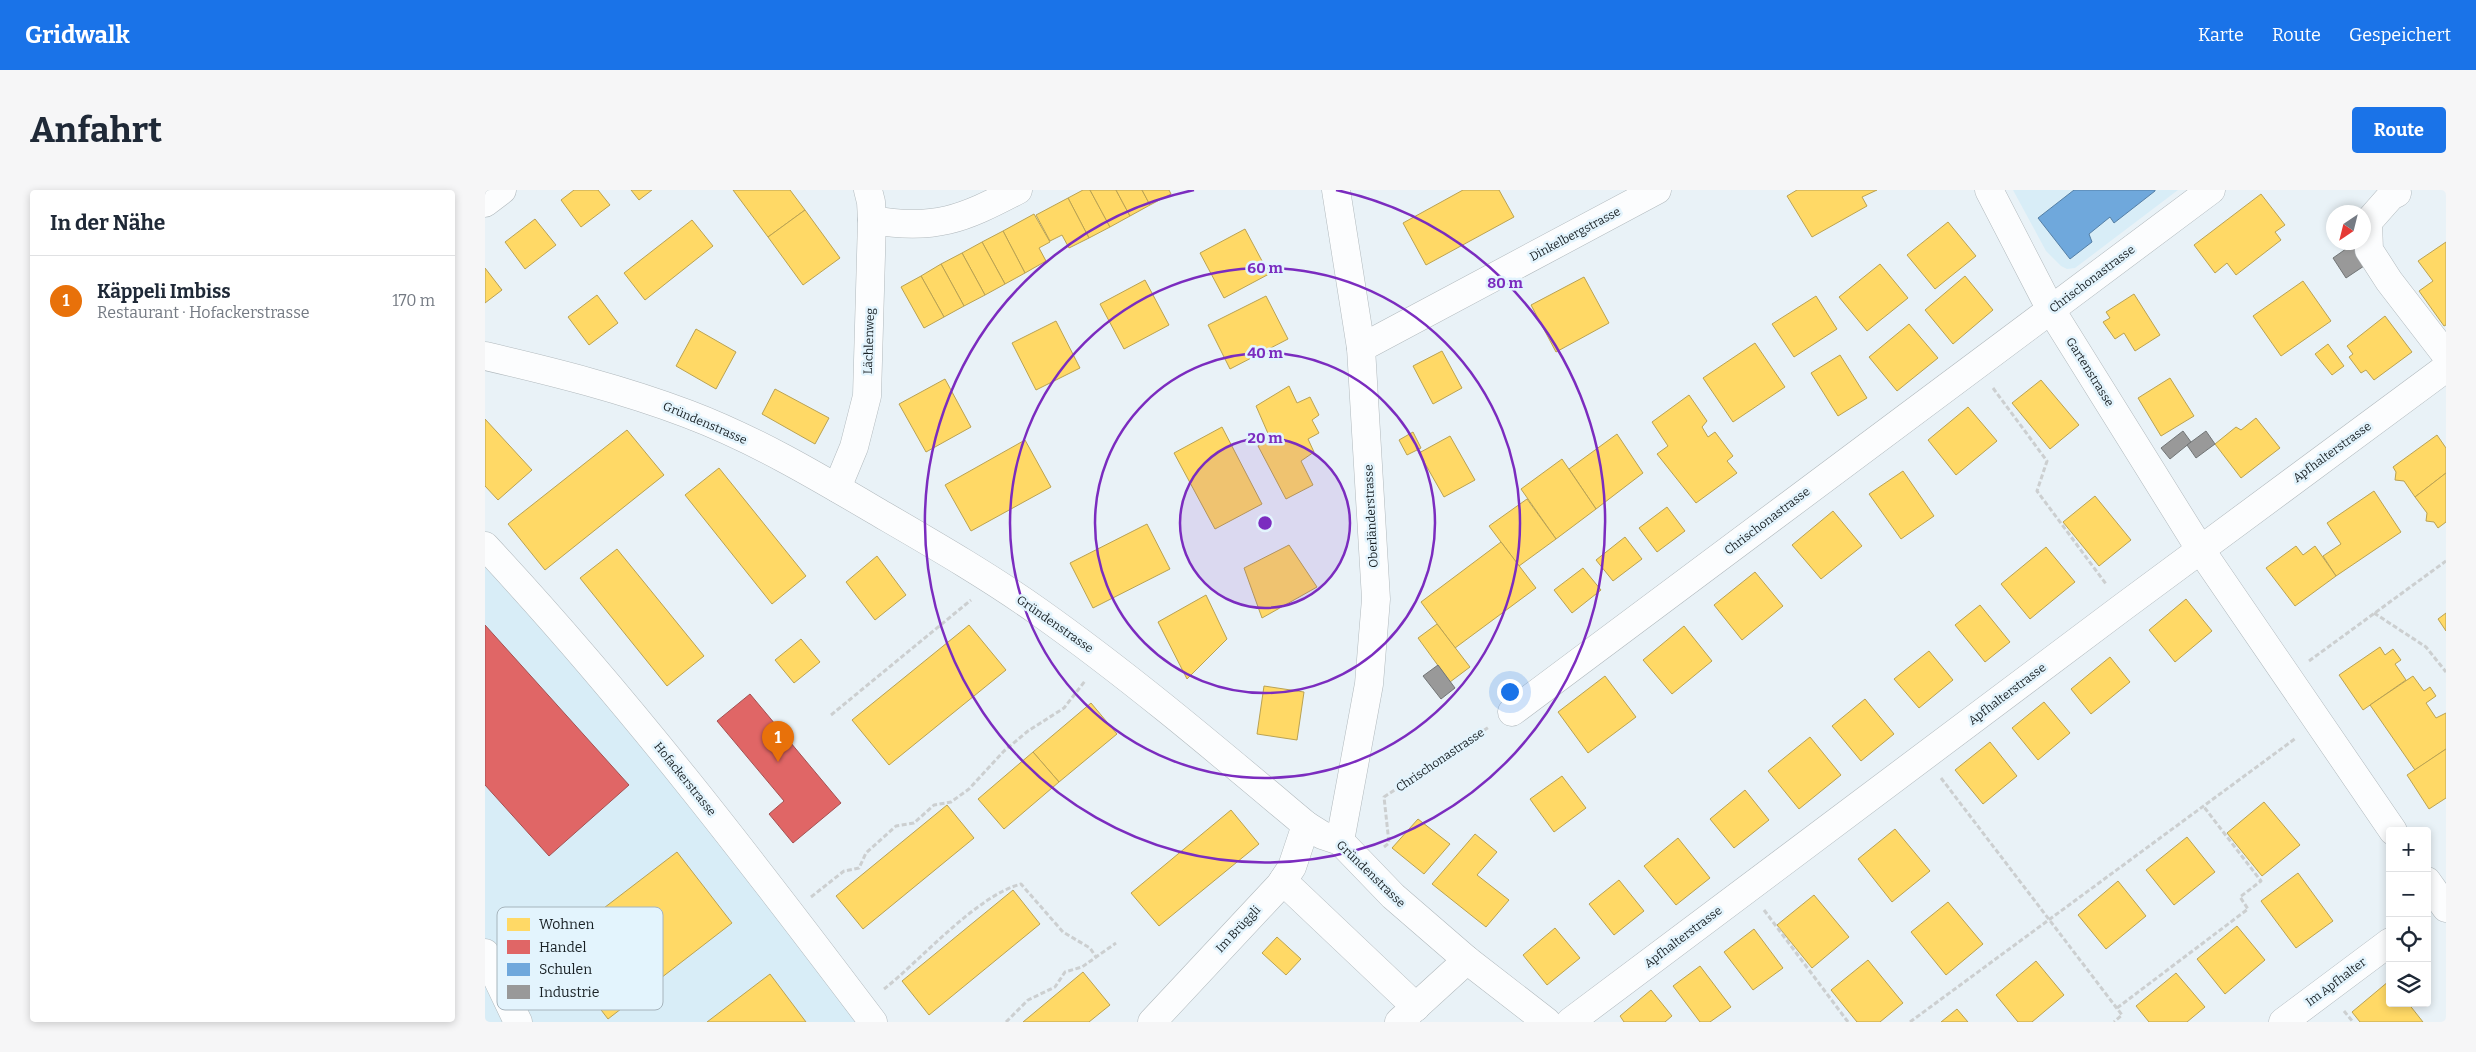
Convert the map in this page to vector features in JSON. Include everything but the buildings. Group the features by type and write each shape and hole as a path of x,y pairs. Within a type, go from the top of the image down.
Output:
{"street":[{"path":"485,203 502,190"},
{"name":"Lächlenweg","path":"837,488 854,447 867,396 872,220 868,190"},
{"path":"872,220 901,225 931,225 960,217 1018,190"},
{"name":"Oberländerstrasse","path":"1336,190 1361,348 1375,599 1369,684 1340,841"},
{"name":"Dinkelbergstrasse","path":"1361,348 1657,190"},
{"name":"Gartenstrasse","path":"1989,190 2051,310 2200,549 2390,827"},
{"name":"Chrischonastrasse","path":"1511,712 2211,190"},
{"path":"2397,193 2391,196 2368,222 2369,250 2389,281 2446,356"},
{"name":"Gründenstrasse","path":"485,356 624,391 690,415 762,447 837,488 993,582 1037,610 1103,659 1187,725 1306,825 1322,835 1340,841 1393,896 1467,960 1547,1022"},
{"name":"Apfhalterstrasse","path":"1570,1022 2123,606 2446,368"},
{"name":"Hofackerstrasse","path":"485,546 527,592 644,729 791,913 868,1014"},
{"name":"Im Brüggli","path":"1152,1022 1283,880 1293,867 1306,825"},
{"path":"1283,880 1407,1014 1467,960"},
{"name":"Im Apfhalter","path":"2283,1022 2386,945"},
{"path":"485,953 497,977"},
{"path":"513,1010 519,1022"}],"path":[{"path":"1977,365 2047,461 2037,491 2123,606"},
{"path":"2288,677 2446,561"},
{"path":"831,715 993,582"},
{"path":"2374,613 2426,647 2446,672"},
{"path":"791,913 844,871 859,868 866,853 896,826 914,823 934,804 951,802 969,789 1004,752 1028,731 1064,708 1103,659"},
{"name":"Chrischonastrasse","path":"1360,862 1389,843 1384,797 1511,712"},
{"path":"1910,1022 2050,921 2318,721"},
{"path":"1924,756 2117,1008 2122,1015 2115,1022"},
{"path":"2117,1008 2248,909 2240,897 2261,881 2204,807"},
{"path":"868,1014 977,910 1007,888 1021,884 1063,932 1090,948 1096,957"},
{"path":"1748,889 1848,1022"},
{"path":"1006,1022 1028,1000 1055,987 1065,972 1082,968 1117,943"}],"shaded area":[{"path":"2013,190 2178,190 2075,268 2067,269 2061,266 2046,251"},
{"path":"485,546 873,1022 485,1022"}],"place":[{"name":"Käppeli Imbiss","path":"778,762"}]}
